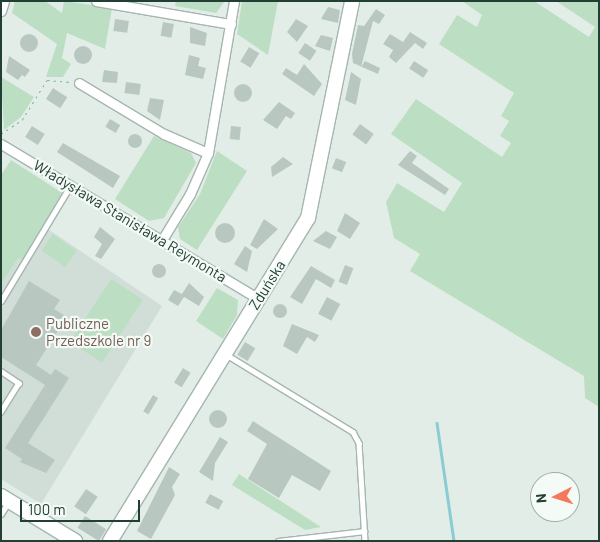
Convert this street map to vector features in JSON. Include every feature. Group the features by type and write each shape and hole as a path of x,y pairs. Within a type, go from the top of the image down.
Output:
{"street":[{"path":"1,11 4,1"},
{"path":"96,1 231,24"},
{"path":"162,240 190,194 208,153 234,1"},
{"name":"Zduńska","path":"110,541 259,299 311,208 352,1"},
{"path":"79,83 164,134 208,153"},
{"name":"Władysława Stanisława Reymonta","path":"1,144 259,299"},
{"path":"6,498 74,541"}],"lane":[{"path":"1,301 71,185"},
{"path":"224,354 353,432 359,443 365,541"},
{"path":"1,412 19,384 2,373"},
{"path":"1,514 6,498"},
{"path":"278,541 364,531"}],"path":[{"path":"1,134 22,120 47,80 79,83"}],"shaded area":[{"path":"30,217 162,306 41,504 1,479 1,263"}],"green space":[{"path":"15,1 45,1 62,13 64,1 112,8 105,49 67,33 62,58 71,64 63,77 46,77 57,44 12,13"},
{"path":"176,1 225,1 216,13 175,6"},
{"path":"242,1 278,1 268,55 237,34"},
{"path":"462,1 534,1 589,37 595,27 556,1 599,1 599,407 585,398 584,376 410,271 420,254 394,238 386,202 397,183 444,212 462,183 391,134 416,99 502,157 511,143 500,136 509,121 501,116 514,93 439,44 457,15 477,27 482,15"},
{"path":"1,77 34,97 21,117 4,130"},
{"path":"154,136 191,153 196,163 164,218 149,221 115,199"},
{"path":"217,151 247,171 197,250 180,239 178,227 200,194"},
{"path":"11,160 64,194 24,259 18,258 1,284 1,175"},
{"path":"53,234 77,251 65,267 42,250"},
{"path":"111,279 143,300 102,363 70,342"},
{"path":"217,288 238,300 237,315 223,339 196,321"},
{"path":"239,474 321,527 305,530 232,485"}],"building":[{"path":"328,7 340,10 338,23 321,19"},
{"path":"376,9 385,15 379,24 373,21 361,67 353,63 352,54 358,25 364,26"},
{"path":"115,19 129,21 127,33 113,31"},
{"path":"296,19 308,26 297,42 287,32"},
{"path":"163,22 174,24 171,38 161,36"},
{"path":"190,27 207,33 205,46 190,43"},
{"path":"410,32 427,43 423,49 415,43 396,63 389,57 393,50 383,44 390,34 403,42"},
{"path":"25,34 33,34 38,39 36,50 25,52 20,47 20,39"},
{"path":"321,35 333,38 330,51 315,46"},
{"path":"305,43 317,51 310,61 298,53"},
{"path":"79,46 87,46 92,51 90,62 79,64 74,59 74,51"},
{"path":"249,47 259,53 251,68 240,62"},
{"path":"189,55 200,58 198,66 206,68 203,79 185,75"},
{"path":"9,56 30,70 25,77 22,75 18,80 6,72"},
{"path":"365,61 380,68 378,74 361,67"},
{"path":"414,61 428,70 423,78 409,69"},
{"path":"304,64 322,84 314,96 282,74 286,68 297,75"},
{"path":"104,70 118,72 117,83 102,82"},
{"path":"351,72 361,79 356,105 345,100"},
{"path":"126,82 141,84 139,95 124,93"},
{"path":"243,84 249,87 252,93 249,99 243,102 237,99 234,93 237,87"},
{"path":"53,88 67,97 60,108 46,99"},
{"path":"150,98 164,100 160,120 147,111"},
{"path":"279,102 295,113 291,119 286,116 277,129 263,120"},
{"path":"110,119 120,125 116,133 105,127"},
{"path":"360,124 374,134 366,145 352,135"},
{"path":"32,126 45,134 38,145 25,137"},
{"path":"231,126 241,127 240,140 230,139"},
{"path":"135,134 140,136 142,141 140,146 135,148 130,146 128,141 130,136"},
{"path":"63,143 120,176 113,188 57,152"},
{"path":"410,151 417,156 412,163 449,189 445,195 398,165"},
{"path":"283,157 293,164 272,177 271,167"},
{"path":"336,158 346,162 342,172 332,168"},
{"path":"345,213 360,223 350,239 337,231"},
{"path":"264,219 278,229 257,249 250,245"},
{"path":"225,223 232,226 235,233 232,240 225,243 218,240 215,233 218,226"},
{"path":"100,227 115,239 101,259 95,256 102,244 94,237"},
{"path":"326,231 337,237 330,249 313,241"},
{"path":"245,246 252,251 247,272 234,264"},
{"path":"156,264 162,264 166,271 162,278 156,278 152,274 152,268"},
{"path":"345,265 353,268 347,285 339,282"},
{"path":"311,266 335,280 331,288 316,279 302,304 290,297"},
{"path":"29,281 60,300 54,309 67,317 36,365 51,375 55,369 69,378 28,443 55,460 46,473 20,462 22,459 5,448 45,385 1,357 1,330"},
{"path":"189,283 204,297 199,306 184,297 178,306 168,300 174,290 182,294"},
{"path":"327,297 340,304 331,321 318,314"},
{"path":"277,304 283,304 287,311 283,318 277,318 273,314 273,308"},
{"path":"292,324 319,335 315,342 307,337 297,354 283,346"},
{"path":"245,342 255,348 248,361 237,355"},
{"path":"183,368 191,373 182,387 174,382"},
{"path":"153,395 158,398 148,414 143,411"},
{"path":"214,410 222,410 227,415 225,426 214,428 209,423 209,415"},
{"path":"253,421 331,471 320,491 292,475 279,498 248,479 267,444 247,431"},
{"path":"220,437 228,442 215,463 213,481 199,472"},
{"path":"169,467 180,474 172,487 175,495 151,539 137,531"},
{"path":"86,489 98,497 86,514 74,506"},
{"path":"210,494 223,501 219,510 205,503"},
{"path":"85,516 106,529 99,541 78,528"}],"waterway":[{"path":"437,423 454,541"}],"place":[{"name":"Publiczne Przedszkole nr 9","path":"36,332"}]}
